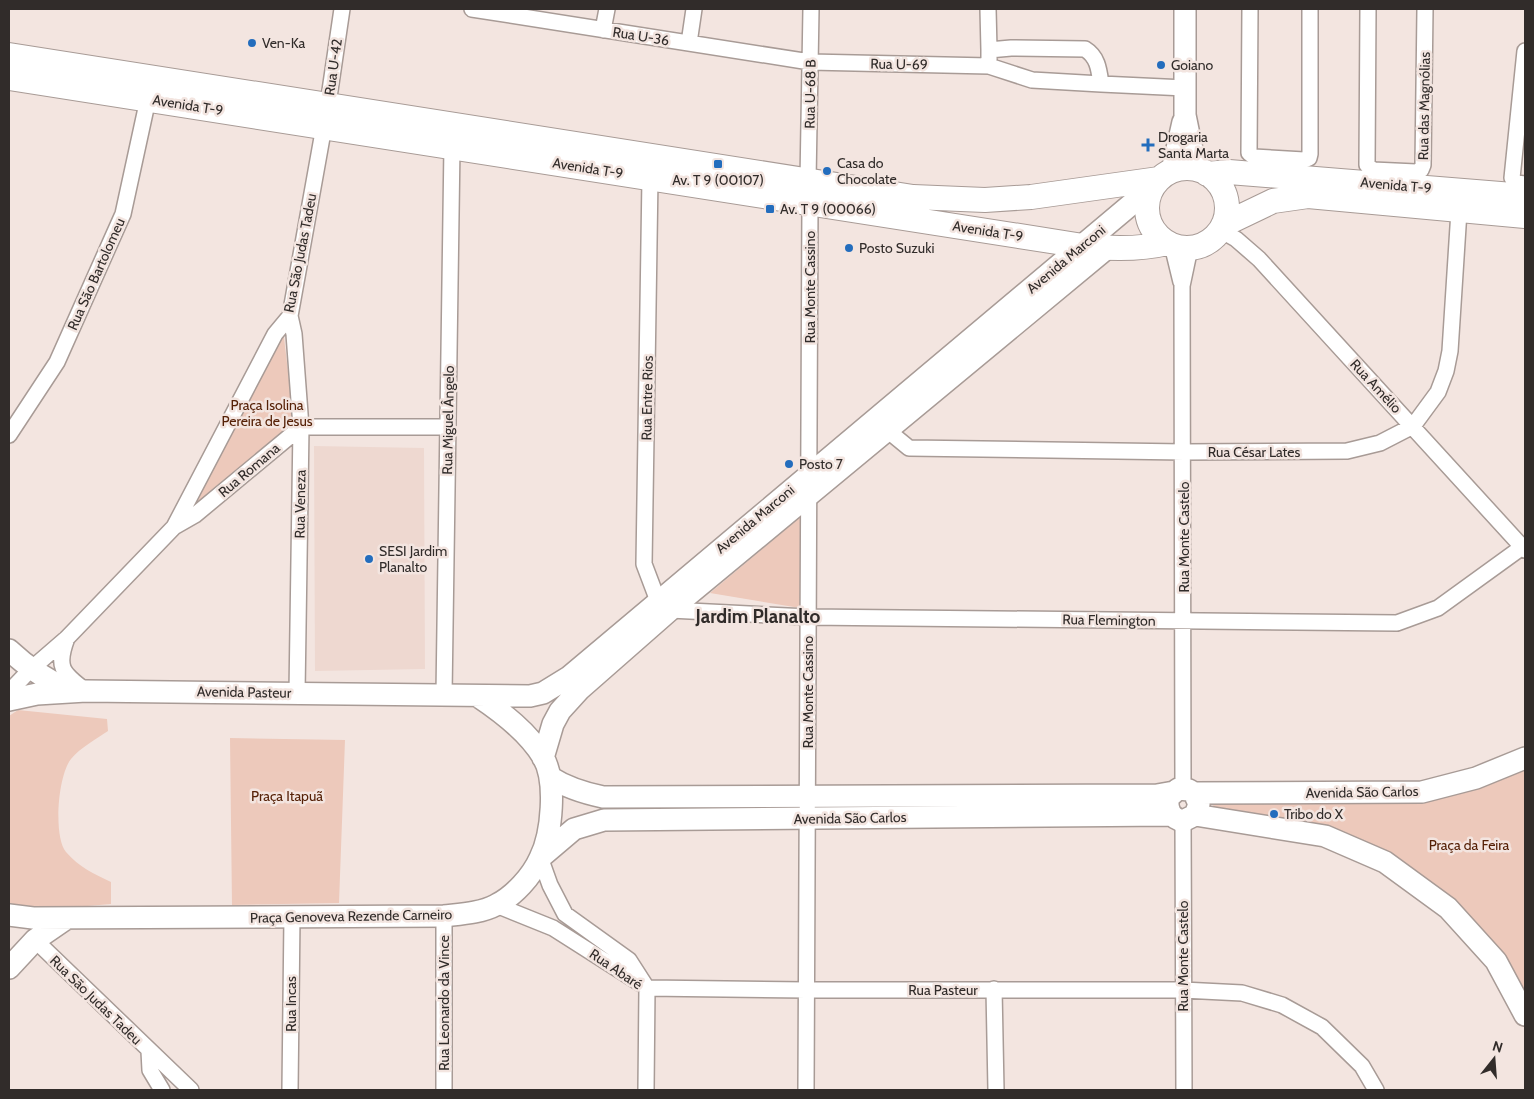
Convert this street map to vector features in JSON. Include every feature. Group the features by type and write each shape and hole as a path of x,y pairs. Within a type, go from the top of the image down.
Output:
{"main road":[{"path":"1185,9 1185,115 1201,172"},
{"name":"Avenida T-9","path":"9,55 326,115 452,146 1083,246 1106,249 1176,245"},
{"name":"Avenida T-9","path":"9,78 148,99 326,115 808,180 913,197 985,200 1074,192 1161,179"},
{"path":"1161,179 1201,172 1215,180 1225,196 1227,206 1222,227 1208,242 1176,245 1152,228 1146,207 1161,179 1185,115"},
{"name":"Avenida T-9","path":"1201,172 1229,172 1525,196"},
{"name":"Avenida Marconi","path":"664,605 809,496 881,425 1161,179"},
{"name":"Avenida T-9","path":"1222,227 1273,201 1308,196 1525,216"},
{"name":"Avenida Marconi","path":"547,767 553,724 574,683 664,605 809,474 881,425 1106,249"},
{"path":"9,650 30,670 52,683 81,691"},
{"name":"Avenida Marconi","path":"479,697 530,696 574,683"},
{"name":"Avenida Pasteur","path":"9,700 37,694 81,691 479,697"},
{"path":"479,697 523,732 547,767"},
{"name":"Avenida São Carlos","path":"547,767 580,792 603,797 1147,795 1184,791 1422,792 1476,778 1525,758"},
{"name":"Praça Genoveva Rezende Carneiro","path":"68,918 444,916 464,914 496,905 522,884 540,858 550,818 547,767"},
{"path":"1184,791 1199,804 1183,817 1167,807 1168,798 1184,791"},
{"path":"603,797 604,820"},
{"name":"Avenida São Carlos","path":"540,858 574,829 604,820 1183,817 1325,836 1385,862 1448,908 1496,961 1525,1014"},
{"path":"10,919 68,918"},
{"path":"9,968 35,940 68,918"}],"street":[{"name":"Rua U-42","path":"326,115 342,9"},
{"name":"Rua U-36","path":"472,9 524,13 603,30 810,62"},
{"path":"603,30 607,9"},
{"path":"689,43 691,9"},
{"name":"Rua U-68 B","path":"808,180 811,9"},
{"path":"988,9 988,66"},
{"path":"1250,9 1249,153 1254,157 1304,160 1309,158 1310,154 1310,9"},
{"name":"Rua das Magnólias","path":"1368,9 1367,165 1373,170 1416,172 1421,170 1423,165 1426,9"},
{"path":"988,50 1011,48 1085,49 1093,54 1097,62 1102,84"},
{"path":"1525,51 1512,175 1513,181 1525,184"},
{"name":"Rua U-69","path":"810,62 988,66 1032,80 1185,88"},
{"name":"Rua São Bartolomeu","path":"9,435 57,362 123,214 148,99"},
{"name":"Rua São Judas Tadeu","path":"9,692 30,670 67,638 174,527 275,334 290,316 326,115"},
{"name":"Rua Miguel Ângelo","path":"444,695 452,146"},
{"name":"Rua Entre Rios","path":"650,178 644,564 664,605"},
{"name":"Rua Monte Cassino","path":"806,1090 810,203"},
{"name":"Rua César Lates","path":"881,425 909,448 1184,452 1348,451 1380,443 1413,426 1438,392 1446,371 1450,350 1459,211"},
{"name":"Rua Amélio","path":"1222,227 1259,259 1524,548"},
{"name":"Rua Monte Castelo","path":"1176,245 1182,286 1184,791"},
{"name":"Rua Veneza","path":"290,316 294,334 301,427 297,693"},
{"path":"301,427 448,427"},
{"name":"Rua Romana","path":"174,527 195,515 301,427"},
{"name":"Rua Flemington","path":"664,605 808,617 1397,623 1438,608 1524,548"},
{"path":"67,638 62,650 62,669 81,691"},
{"name":"Rua Monte Castelo","path":"1183,817 1184,1090"},
{"path":"540,858 564,914 629,960 647,988"},
{"name":"Rua Abaré","path":"496,905 553,928 647,988 646,1090"},
{"path":"553,928 564,914"},
{"name":"Rua Leonardo da Vince","path":"444,916 444,1090"},
{"name":"Rua Incas","path":"290,1090 292,917"},
{"name":"Rua São Judas Tadeu","path":"35,940 148,1051 150,1070 162,1090"},
{"name":"Rua Pasteur","path":"647,988 1183,990 1242,993 1282,1005 1322,1027 1362,1066 1376,1090"},
{"path":"994,989 996,1090"},
{"path":"148,1051 191,1090"}],"shaded area":[{"name":"SESI Jardim Planalto","path":"314,446 424,448 425,669 315,671"}],"green space":[{"name":"Praça Isolina Pereira de Jesus","path":"283,329 294,423 183,516"},
{"path":"804,514 800,608 710,593"},
{"path":"18,710 107,719 108,731 79,751 71,759 67,767 60,791 58,820 59,833 66,852 81,866 111,882 111,904 41,910 9,906 9,716"},
{"name":"Praça Itapuã","path":"230,738 345,740 339,903 232,905"},
{"name":"Praça da Feira","path":"1525,765 1525,995 1387,858 1218,812 1213,806 1216,800 1420,798"}],"place":[{"name":"Ven-Ka","path":"252,43"},
{"name":"Goiano","path":"1161,65"},
{"name":"Drogaria Santa Marta","path":"1148,145"},
{"name":"Av. T 9 (00107)","path":"718,164"},
{"name":"Casa do Chocolate","path":"827,171"},
{"name":"Av. T 9 (00066)","path":"770,209"},
{"name":"Posto Suzuki","path":"849,248"},
{"name":"Posto 7","path":"789,464"},
{"name":"SESI Jardim Planalto","path":"369,559"},
{"name":"Tribo do X","path":"1274,814"}],"district":[{"name":"Jardim Planalto","path":"758,616"}]}
